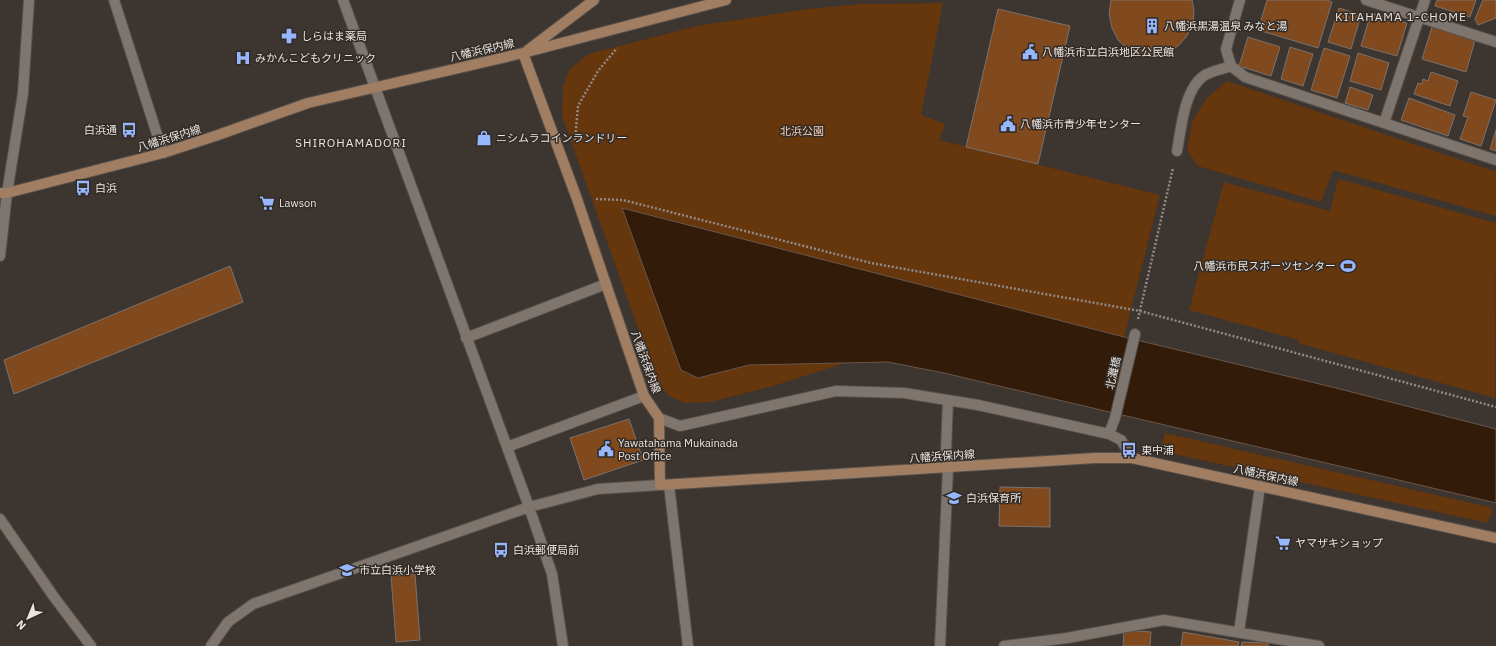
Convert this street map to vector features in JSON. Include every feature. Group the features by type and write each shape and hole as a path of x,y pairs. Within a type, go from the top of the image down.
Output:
{"main road":[{"path":"523,53 594,0"},
{"path":"523,53 726,0"},
{"name":"八幡浜保内線","path":"3,193 163,153 308,103 523,53 577,199 644,396 659,418"},
{"path":"659,418 665,485"},
{"name":"八幡浜保内線","path":"665,485 1095,458 1132,458 1496,538"}],"street":[{"path":"0,256 3,193 23,93 29,0"},
{"path":"114,0 163,153"},
{"path":"343,0 529,507 552,574 563,646"},
{"path":"1240,0 1226,49 1231,66 1245,77 1496,160"},
{"path":"1366,0 1420,16 1496,42"},
{"path":"1384,123 1425,0"},
{"path":"1177,152 1184,113 1192,88 1205,75 1231,66"},
{"path":"466,338 606,284"},
{"name":"北灘橋","path":"1109,434 1115,418 1135,334"},
{"path":"659,418 680,426 836,391 904,393 978,405 1109,434 1121,440 1132,458"},
{"path":"507,447 644,396"},
{"path":"940,646 948,468 946,450 948,400"},
{"path":"210,646 228,622 253,604 529,507 598,489 665,485 688,646"},
{"path":"1239,632 1260,486"},
{"path":"0,519 91,646"},
{"path":"1004,646 1067,638 1164,620 1239,632 1281,641 1319,646"}],"path":[{"path":"574,146 578,106 598,71 620,45"},
{"path":"1135,334 1177,152"},
{"path":"577,199 623,200 871,263 1140,311 1496,407"}],"green space":[{"name":"北浜公園","path":"943,3 921,115 945,124 939,140 1160,195 1124,337 622,208 681,370 698,378 749,365 845,363 773,386 711,402 685,403 669,396 658,384 562,116 563,86 570,69 588,54 697,26 808,9 861,4"},
{"path":"1227,81 1496,172 1496,216 1333,170 1321,202 1198,166 1187,150 1192,122 1206,99"},
{"name":"八幡浜市民スポーツセンター","path":"1338,179 1496,223 1495,398 1298,343 1299,340 1189,310 1224,182 1330,211"},
{"path":"1165,433 1493,508 1488,523 1160,451"}],"shaded area":[{"path":"622,208 1124,337 1332,387 1496,429 1496,503 944,373 888,362 749,365 698,378 681,370"}],"building":[{"name":"八幡浜黒湯温泉 みなと湯","path":"1111,0 1192,0 1194,11 1193,24 1187,36 1178,46 1167,53 1154,56 1141,54 1128,49 1118,40 1112,28 1109,14"},
{"path":"1267,0 1327,0 1332,2 1318,48 1258,30"},
{"path":"1437,0 1476,0 1470,17 1435,6"},
{"path":"1483,0 1496,0 1496,18 1478,25 1475,19"},
{"path":"1339,8 1361,15 1351,49 1328,42"},
{"path":"998,9 1070,26 1038,164 966,147"},
{"path":"1371,13 1407,23 1397,56 1361,46"},
{"path":"1432,27 1475,40 1466,72 1422,59"},
{"path":"1248,37 1280,47 1271,76 1239,66"},
{"path":"1290,47 1313,54 1303,86 1281,79"},
{"path":"1324,48 1350,56 1337,98 1311,90"},
{"path":"1358,53 1389,63 1381,90 1350,81"},
{"path":"1431,72 1458,81 1450,106 1414,94 1418,83 1422,84 1423,79 1428,81"},
{"path":"1350,87 1373,95 1368,110 1345,103"},
{"path":"1471,92 1496,100 1481,146 1460,139 1468,117 1463,116"},
{"path":"1409,98 1455,115 1448,136 1401,120"},
{"path":"1496,130 1496,151 1490,149"},
{"path":"230,266 243,302 14,394 4,360"},
{"path":"629,419 643,460 584,480 570,438"},
{"path":"1000,487 1050,488 1050,527 999,526"},
{"path":"415,574 420,640 396,642 391,575"},
{"path":"1124,630 1151,632 1150,646 1123,646"},
{"path":"1183,632 1239,642 1238,646 1181,646"},
{"path":"1242,642 1268,643 1268,646 1241,646"}],"place":[{"name":"八幡浜黒湯温泉 みなと湯","path":"1152,26"},
{"name":"しらはま薬局","path":"289,36"},
{"name":"八幡浜市立白浜地区公民館","path":"1030,52"},
{"name":"みかんこどもクリニック","path":"243,58"},
{"name":"八幡浜市青少年センター","path":"1008,124"},
{"name":"白浜通","path":"129,130"},
{"name":"ニシムラコインランドリー","path":"484,138"},
{"name":"白浜","path":"83,188"},
{"name":"Lawson","path":"267,203"},
{"name":"八幡浜市民スポーツセンター","path":"1348,266"},
{"name":"Yawatahama Mukainada Post Office","path":"606,449"},
{"name":"東中浦","path":"1129,450"},
{"name":"白浜保育所","path":"954,498"},
{"name":"ヤマザキショップ","path":"1283,543"},
{"name":"白浜郵便局前","path":"501,550"},
{"name":"市立白浜小学校","path":"347,570"}],"district":[{"name":"KITAHAMA 1-CHOME","path":"1401,16"},
{"name":"SHIROHAMADORI","path":"351,142"}]}
